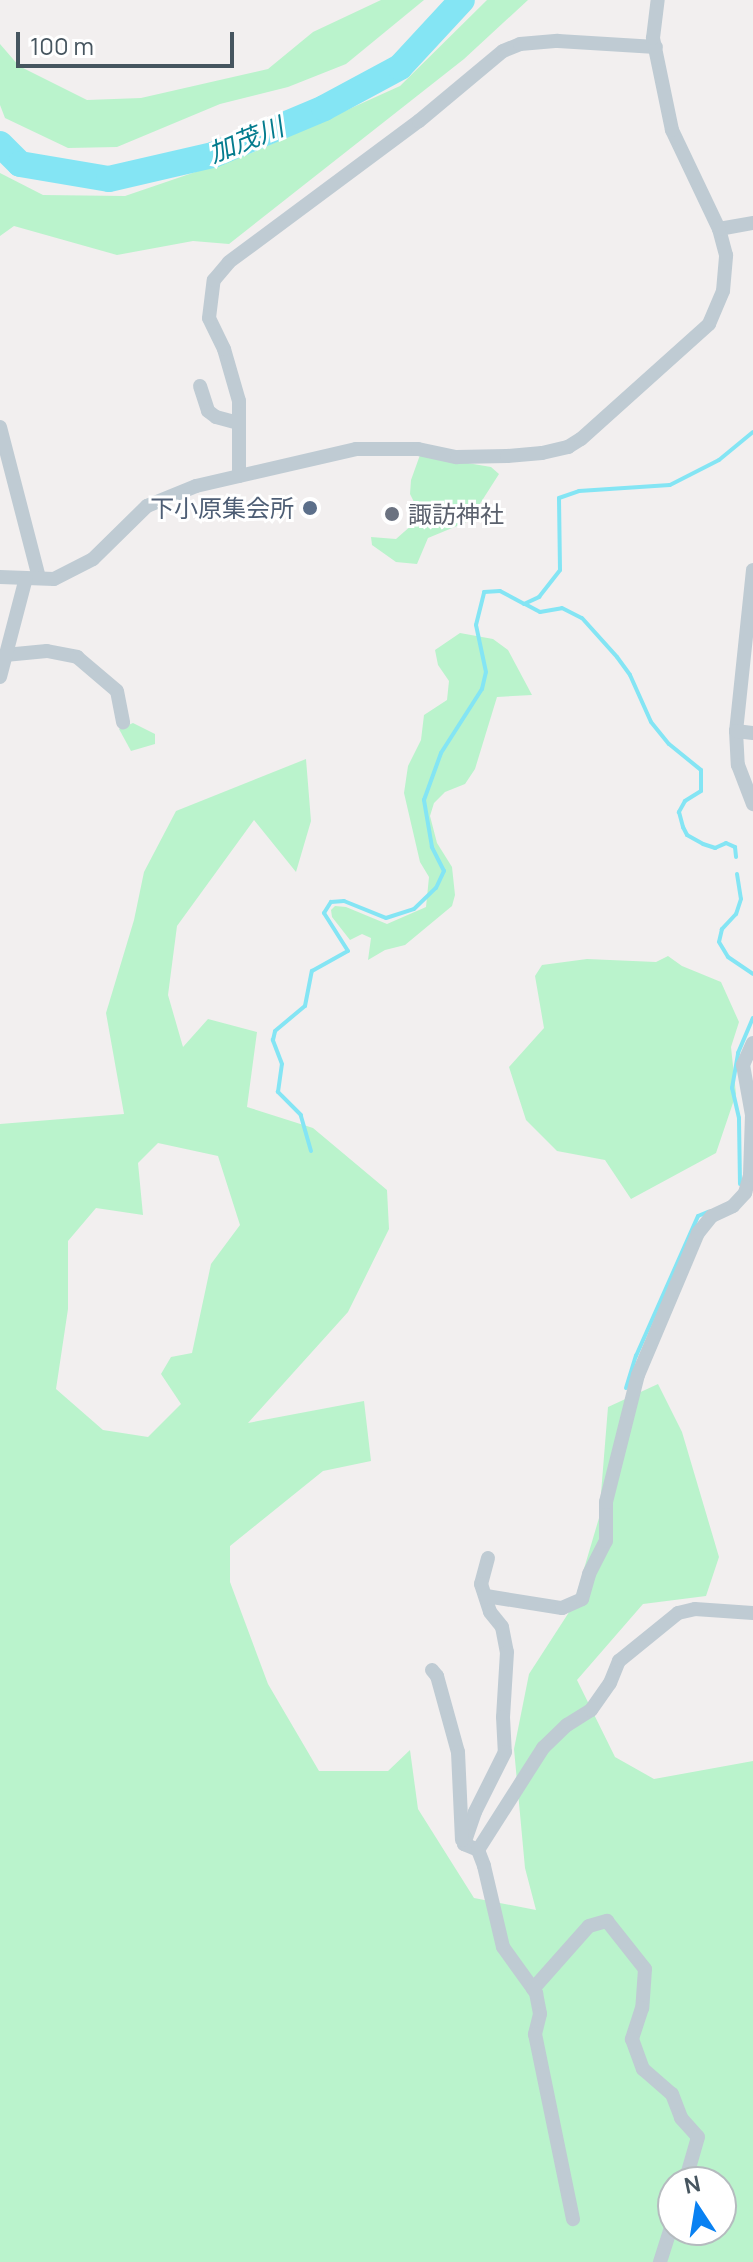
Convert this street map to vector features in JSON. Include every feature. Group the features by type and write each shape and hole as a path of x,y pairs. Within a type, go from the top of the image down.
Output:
{"street":[{"path":"0,577 54,579 93,559 147,506 196,486 356,449 418,449 457,457 542,453 568,447 709,324 723,291 726,255 719,229 672,130 653,38 658,0"},
{"path":"239,476 239,401 224,349 209,318 214,280 229,262 419,121 503,51 520,44 558,41 656,47"},
{"path":"719,229 753,223"},
{"path":"200,386 208,411 216,417 239,423"},
{"path":"0,427 32,578 0,677"},
{"path":"753,570 736,731 738,765 753,804"},
{"path":"5,655 47,651 77,657 117,691 123,722"},
{"path":"736,731 753,733"},
{"path":"486,1596 562,1608 582,1599 589,1574 606,1541 603,1520 606,1502 638,1375 698,1233 712,1216 733,1206 745,1193 750,1175 752,1115 743,1065 753,1043"},
{"path":"488,1558 481,1584 490,1612 502,1627 507,1652 503,1717 505,1752 475,1812 471,1847 503,1947 533,1989 540,2014 535,2034 573,2219"},
{"path":"471,1847 543,1748 567,1725 591,1710 610,1683 619,1661 678,1613 695,1609 753,1613"},
{"path":"432,1670 437,1676 458,1752 461,1837 471,1847"},
{"path":"533,1989 589,1926 607,1921 645,1969 642,2008 632,2039 643,2069 672,2094 681,2118 698,2137 690,2166"}],"green space":[{"path":"381,0 424,0 346,64 288,87 220,104 117,147 68,148 5,118 0,105 0,44 19,66 87,100 141,98 268,69 313,32"},
{"path":"487,0 528,0 464,59 229,244 193,241 117,255 14,226 0,236 0,173 43,195 125,196 254,152 400,86"},
{"path":"420,455 491,467 499,474 469,521 428,538 417,564 396,562 372,545 371,537 396,539 413,524 418,510 410,494 411,480"},
{"path":"460,633 493,639 508,650 532,695 497,697 475,769 465,784 445,792 434,803 430,816 437,843 452,867 455,895 452,906 405,945 385,950 368,960 371,938 362,934 350,940 332,917 331,910 335,906 346,907 387,924 426,907 429,877 420,862 404,793 408,766 421,740 424,715 447,700 449,681 438,665 435,650"},
{"path":"133,723 155,734 155,744 131,751 119,729"},
{"path":"306,759 311,821 296,872 254,820 177,926 168,995 183,1047 208,1019 257,1032 247,1107 313,1128 387,1190 389,1229 348,1312 248,1423 364,1401 371,1461 323,1471 230,1546 230,1582 268,1684 319,1771 388,1771 410,1750 418,1809 474,1898 536,1910 525,1868 514,1749 529,1674 573,1606 599,1518 608,1407 658,1384 682,1432 719,1557 706,1596 643,1604 577,1680 615,1757 654,1779 753,1761 753,2262 0,2262 0,1124 124,1114 106,1013 134,920 144,872 176,811","holes":["158,1143 218,1156 240,1225 211,1264 192,1353 171,1357 161,1374 181,1404 148,1437 103,1430 56,1389 68,1309 68,1241 96,1208 143,1215 138,1163"]},
{"path":"668,956 682,966 721,982 739,1022 731,1047 736,1094 716,1153 631,1199 605,1160 557,1151 526,1120 509,1067 544,1028 535,976 542,965 587,959 656,962"}],"waterway":[{"name":"加茂川","path":"0,144 20,164 109,179 213,155 324,108 400,67 462,0"},
{"path":"311,1151 301,1115 278,1092 282,1064 273,1040 275,1031 305,1006 312,971 348,951 324,913 331,902 344,901 386,918 414,909 436,888 444,871 432,847 424,800 441,753 482,689 486,672 476,625 484,592 500,591 524,604 539,597 560,570 559,498 579,491 670,485 719,460 753,432"},
{"path":"525,604 540,612 562,608 582,618 617,657 630,675 651,722 669,744 701,770 701,791 685,801 679,812 687,835 715,848 726,843 735,847 736,857"},
{"path":"737,874 741,899 736,914 722,929 719,942 728,957 753,974"},
{"path":"740,1184 739,1118 732,1088 738,1053 753,1018"},
{"path":"626,1388 636,1356 698,1216 708,1212"}],"place":[{"name":"下小原集会所","path":"310,508"},
{"name":"諏訪神社","path":"392,514"}]}
